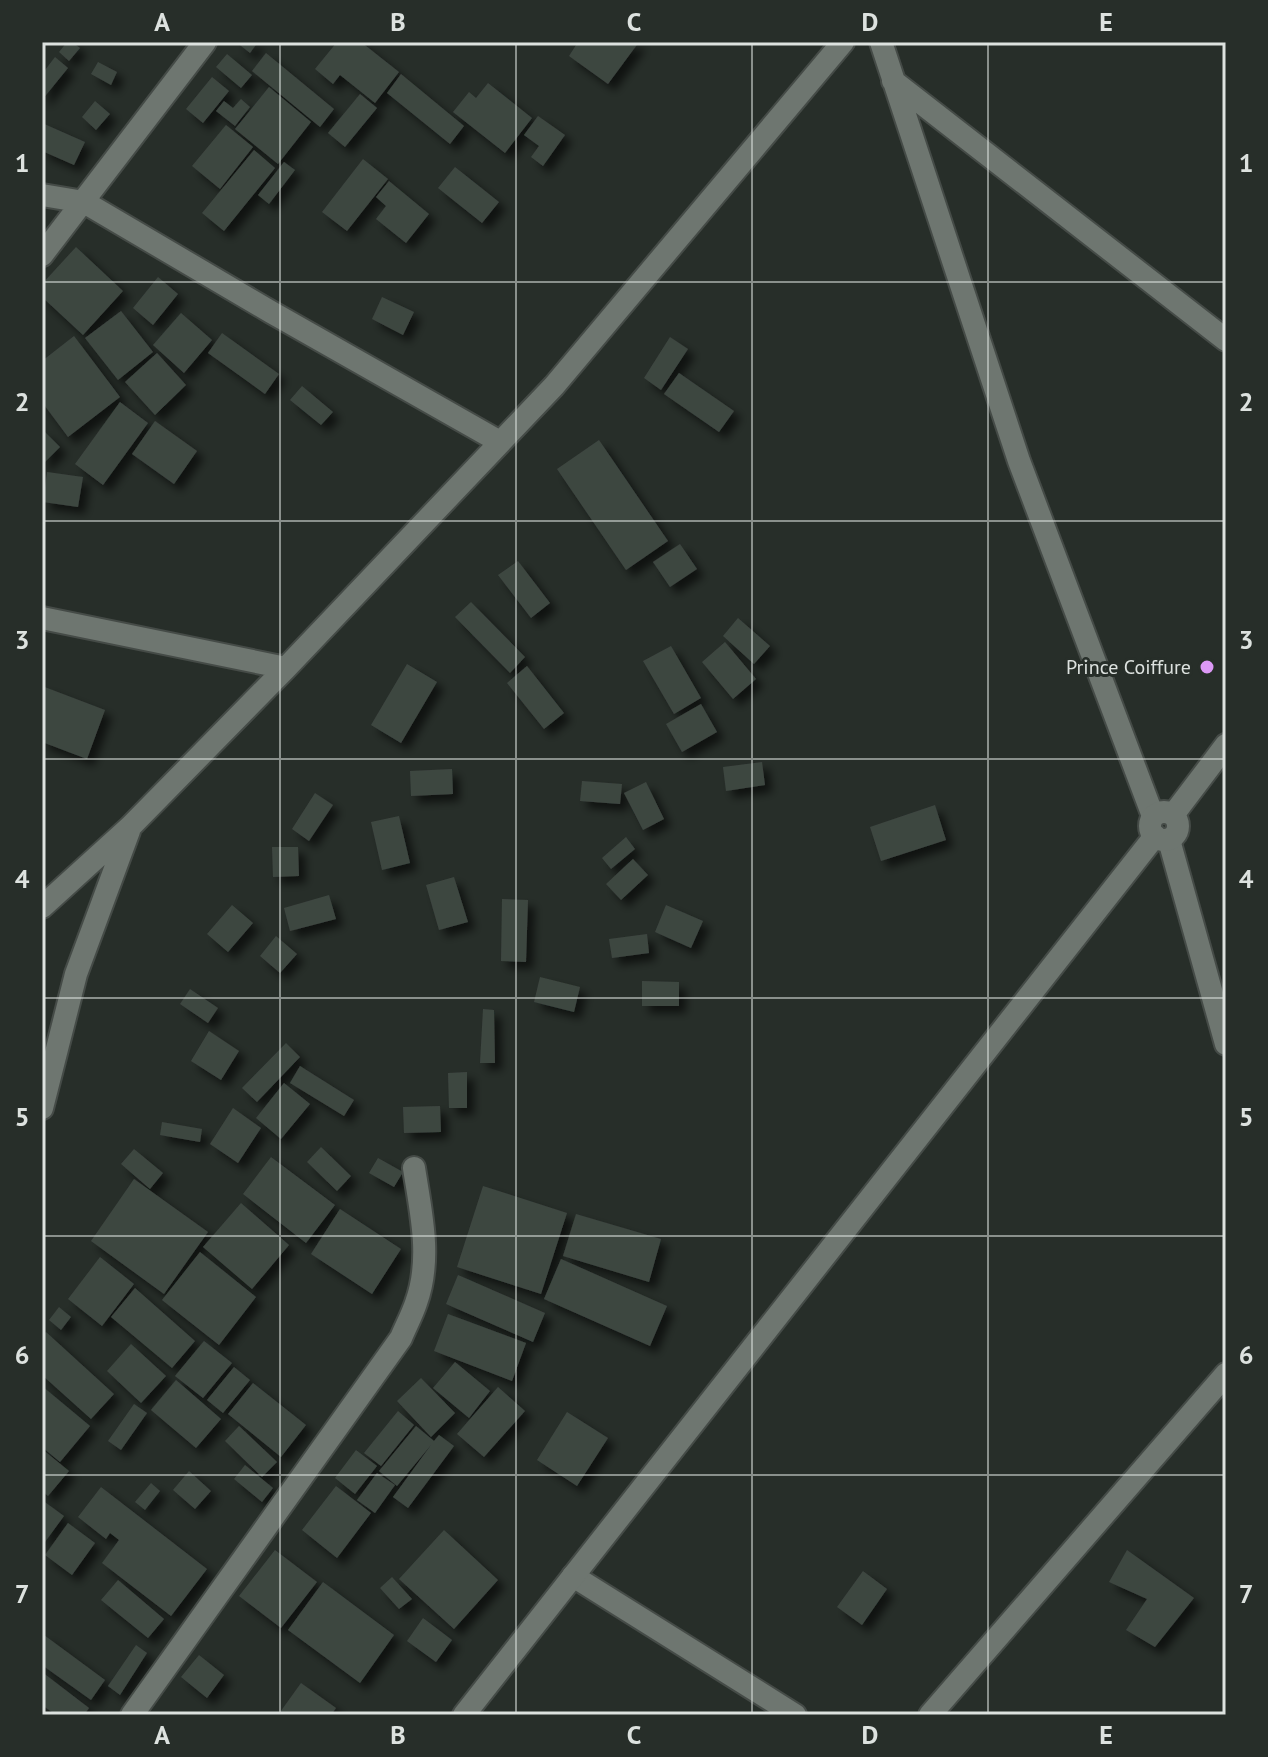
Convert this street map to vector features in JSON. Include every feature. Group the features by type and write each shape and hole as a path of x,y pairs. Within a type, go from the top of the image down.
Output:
{"street":[{"path":"42,255 205,42"},
{"path":"42,907 130,827 554,386 843,42"},
{"path":"881,42 1019,461 1163,827 1226,1044"},
{"path":"893,81 1226,340"},
{"path":"42,195 84,202 500,442"},
{"path":"42,618 286,668"},
{"path":"464,1715 1226,745"},
{"path":"42,1108 76,974 130,827"},
{"path":"132,1715 401,1338 417,1302 424,1268 425,1234 414,1168"},
{"path":"930,1715 1226,1374"},
{"path":"573,1576 795,1715"}],"building":[{"path":"67,42 80,48 69,61 59,52"},
{"path":"236,42 258,42 250,53"},
{"path":"337,42 361,42 399,72 375,103 340,75 333,84 315,69"},
{"path":"578,42 639,42 608,84 569,56"},
{"path":"266,53 334,109 320,127 252,71"},
{"path":"227,54 252,75 241,88 216,67"},
{"path":"55,57 68,68 42,100 42,74"},
{"path":"98,62 117,72 111,85 91,74"},
{"path":"401,74 464,126 450,144 387,93"},
{"path":"212,77 229,91 203,123 186,109"},
{"path":"488,83 532,118 505,153 453,112 469,92 476,98"},
{"path":"269,87 311,122 278,164 235,129"},
{"path":"360,94 377,108 345,147 328,133"},
{"path":"241,99 250,107 235,126 216,111 224,101 233,108"},
{"path":"95,101 110,114 96,130 82,117"},
{"path":"538,116 565,135 543,166 531,157 539,146 524,135"},
{"path":"42,123 85,142 74,165 42,151"},
{"path":"226,125 253,147 220,189 192,166"},
{"path":"254,150 275,168 224,231 202,213"},
{"path":"363,159 388,179 347,231 322,212"},
{"path":"284,162 295,170 269,204 258,195"},
{"path":"455,167 499,202 482,223 438,188"},
{"path":"389,181 429,214 406,243 376,219 386,206 376,197"},
{"path":"76,247 123,291 83,335 42,297 42,284"},
{"path":"158,277 178,294 153,325 133,308"},
{"path":"382,297 414,312 403,335 372,319"},
{"path":"121,311 153,352 118,380 85,338"},
{"path":"181,313 212,340 184,373 153,345"},
{"path":"222,333 279,374 265,394 208,353"},
{"path":"74,336 120,397 68,437 42,402 42,361"},
{"path":"670,337 688,349 661,390 644,378"},
{"path":"157,353 186,385 155,415 125,382"},
{"path":"679,373 734,411 719,432 664,394"},
{"path":"302,386 333,412 321,425 290,400"},
{"path":"120,402 148,423 103,485 75,464"},
{"path":"155,421 197,451 174,484 132,454"},
{"path":"42,429 60,447 42,465"},
{"path":"599,440 668,541 626,570 557,469"},
{"path":"47,472 83,477 78,507 43,502"},
{"path":"680,544 697,569 670,587 653,562"},
{"path":"518,561 550,603 531,618 498,575"},
{"path":"471,602 525,657 510,673 455,617"},
{"path":"738,618 770,646 754,664 723,636"},
{"path":"725,642 756,679 733,699 702,662"},
{"path":"671,646 701,698 674,714 643,661"},
{"path":"407,664 437,682 401,743 371,725"},
{"path":"527,666 564,713 544,729 507,683"},
{"path":"42,686 105,710 87,759 42,742"},
{"path":"701,704 717,732 682,752 666,724"},
{"path":"762,762 765,785 726,791 723,767"},
{"path":"452,769 453,794 411,796 410,771"},
{"path":"582,781 622,784 620,804 580,801"},
{"path":"646,782 664,819 643,830 624,793"},
{"path":"315,793 333,805 309,841 292,829"},
{"path":"935,805 946,840 881,861 870,827"},
{"path":"399,816 410,863 382,870 371,822"},
{"path":"626,837 635,849 611,869 602,858"},
{"path":"272,847 298,847 299,876 273,877"},
{"path":"633,859 648,875 621,900 606,884"},
{"path":"454,877 468,922 439,930 426,885"},
{"path":"329,895 336,919 290,931 284,908"},
{"path":"502,899 528,900 526,962 501,961"},
{"path":"232,905 253,923 228,952 207,934"},
{"path":"666,905 703,921 691,948 655,932"},
{"path":"647,934 649,953 612,958 609,939"},
{"path":"276,936 297,954 280,973 260,956"},
{"path":"540,977 580,987 574,1012 534,1002"},
{"path":"642,981 679,982 679,1006 642,1006"},
{"path":"190,989 218,1008 208,1023 180,1004"},
{"path":"483,1009 494,1010 495,1063 480,1063"},
{"path":"209,1031 239,1051 221,1080 191,1061"},
{"path":"286,1043 300,1057 257,1102 242,1088"},
{"path":"300,1066 354,1100 344,1116 290,1083"},
{"path":"467,1072 467,1108 449,1108 448,1073"},
{"path":"284,1083 310,1104 281,1139 256,1118"},
{"path":"440,1106 441,1132 404,1133 403,1107"},
{"path":"233,1108 261,1128 238,1163 210,1144"},
{"path":"162,1122 202,1129 200,1142 160,1135"},
{"path":"321,1147 351,1176 337,1191 307,1162"},
{"path":"134,1149 163,1173 150,1189 121,1164"},
{"path":"271,1157 335,1205 306,1243 243,1194"},
{"path":"378,1158 403,1172 394,1187 369,1173"},
{"path":"134,1179 208,1232 164,1294 91,1241"},
{"path":"483,1186 567,1213 541,1294 457,1267"},
{"path":"241,1203 289,1245 252,1289 203,1247"},
{"path":"340,1209 401,1249 372,1294 311,1254"},
{"path":"576,1214 661,1239 649,1282 563,1256"},
{"path":"200,1252 256,1297 219,1345 162,1300"},
{"path":"100,1257 134,1284 102,1326 68,1299"},
{"path":"561,1259 667,1306 650,1346 544,1299"},
{"path":"458,1275 545,1313 533,1342 446,1304"},
{"path":"135,1288 195,1341 172,1368 111,1317"},
{"path":"59,1307 71,1317 61,1330 49,1320"},
{"path":"448,1314 526,1343 512,1381 434,1351"},
{"path":"46,1332 114,1394 91,1419 42,1375 42,1335"},
{"path":"204,1341 232,1363 203,1398 175,1376"},
{"path":"131,1344 166,1376 141,1403 107,1371"},
{"path":"455,1362 490,1391 469,1418 433,1388"},
{"path":"234,1367 250,1380 223,1413 207,1400"},
{"path":"421,1378 455,1413 431,1437 397,1401"},
{"path":"176,1380 221,1419 196,1448 151,1410"},
{"path":"253,1383 306,1425 281,1457 228,1414"},
{"path":"42,1386 90,1426 60,1462 42,1447"},
{"path":"498,1387 525,1411 484,1457 457,1434"},
{"path":"134,1404 147,1413 121,1450 108,1441"},
{"path":"398,1411 414,1425 381,1466 364,1453"},
{"path":"567,1412 608,1438 577,1486 537,1460"},
{"path":"239,1426 277,1462 262,1477 225,1441"},
{"path":"416,1426 434,1441 439,1435 454,1446 408,1508 393,1497 431,1445 397,1486 379,1471"},
{"path":"42,1449 69,1471 48,1496 42,1491"},
{"path":"356,1450 377,1466 355,1494 335,1478"},
{"path":"245,1465 273,1488 262,1502 234,1479"},
{"path":"189,1471 211,1491 195,1509 173,1490"},
{"path":"377,1473 395,1485 375,1513 357,1500"},
{"path":"151,1483 160,1491 145,1510 135,1502"},
{"path":"336,1486 371,1513 337,1558 302,1530"},
{"path":"101,1487 207,1569 171,1616 102,1563 119,1540 110,1533 106,1539 78,1517"},
{"path":"42,1500 64,1516 42,1546"},
{"path":"68,1523 95,1543 72,1575 45,1555"},
{"path":"444,1530 498,1580 454,1629 399,1579"},
{"path":"275,1550 317,1582 281,1628 239,1596"},
{"path":"1127,1550 1194,1598 1155,1647 1126,1630 1147,1599 1109,1582"},
{"path":"863,1571 887,1589 862,1625 837,1607"},
{"path":"392,1577 412,1599 399,1609 380,1588"},
{"path":"118,1580 164,1619 148,1638 101,1600"},
{"path":"323,1582 394,1635 360,1683 288,1630"},
{"path":"423,1618 452,1640 436,1662 407,1641"},
{"path":"44,1635 105,1680 91,1700 42,1665"},
{"path":"136,1645 147,1653 120,1695 108,1686"},
{"path":"199,1655 224,1675 207,1698 181,1677"},
{"path":"42,1672 89,1708 84,1715 56,1715 42,1705"},
{"path":"301,1683 336,1708 331,1715 278,1715"}],"place":[{"name":"Prince Coiffure","path":"1207,667"}]}
